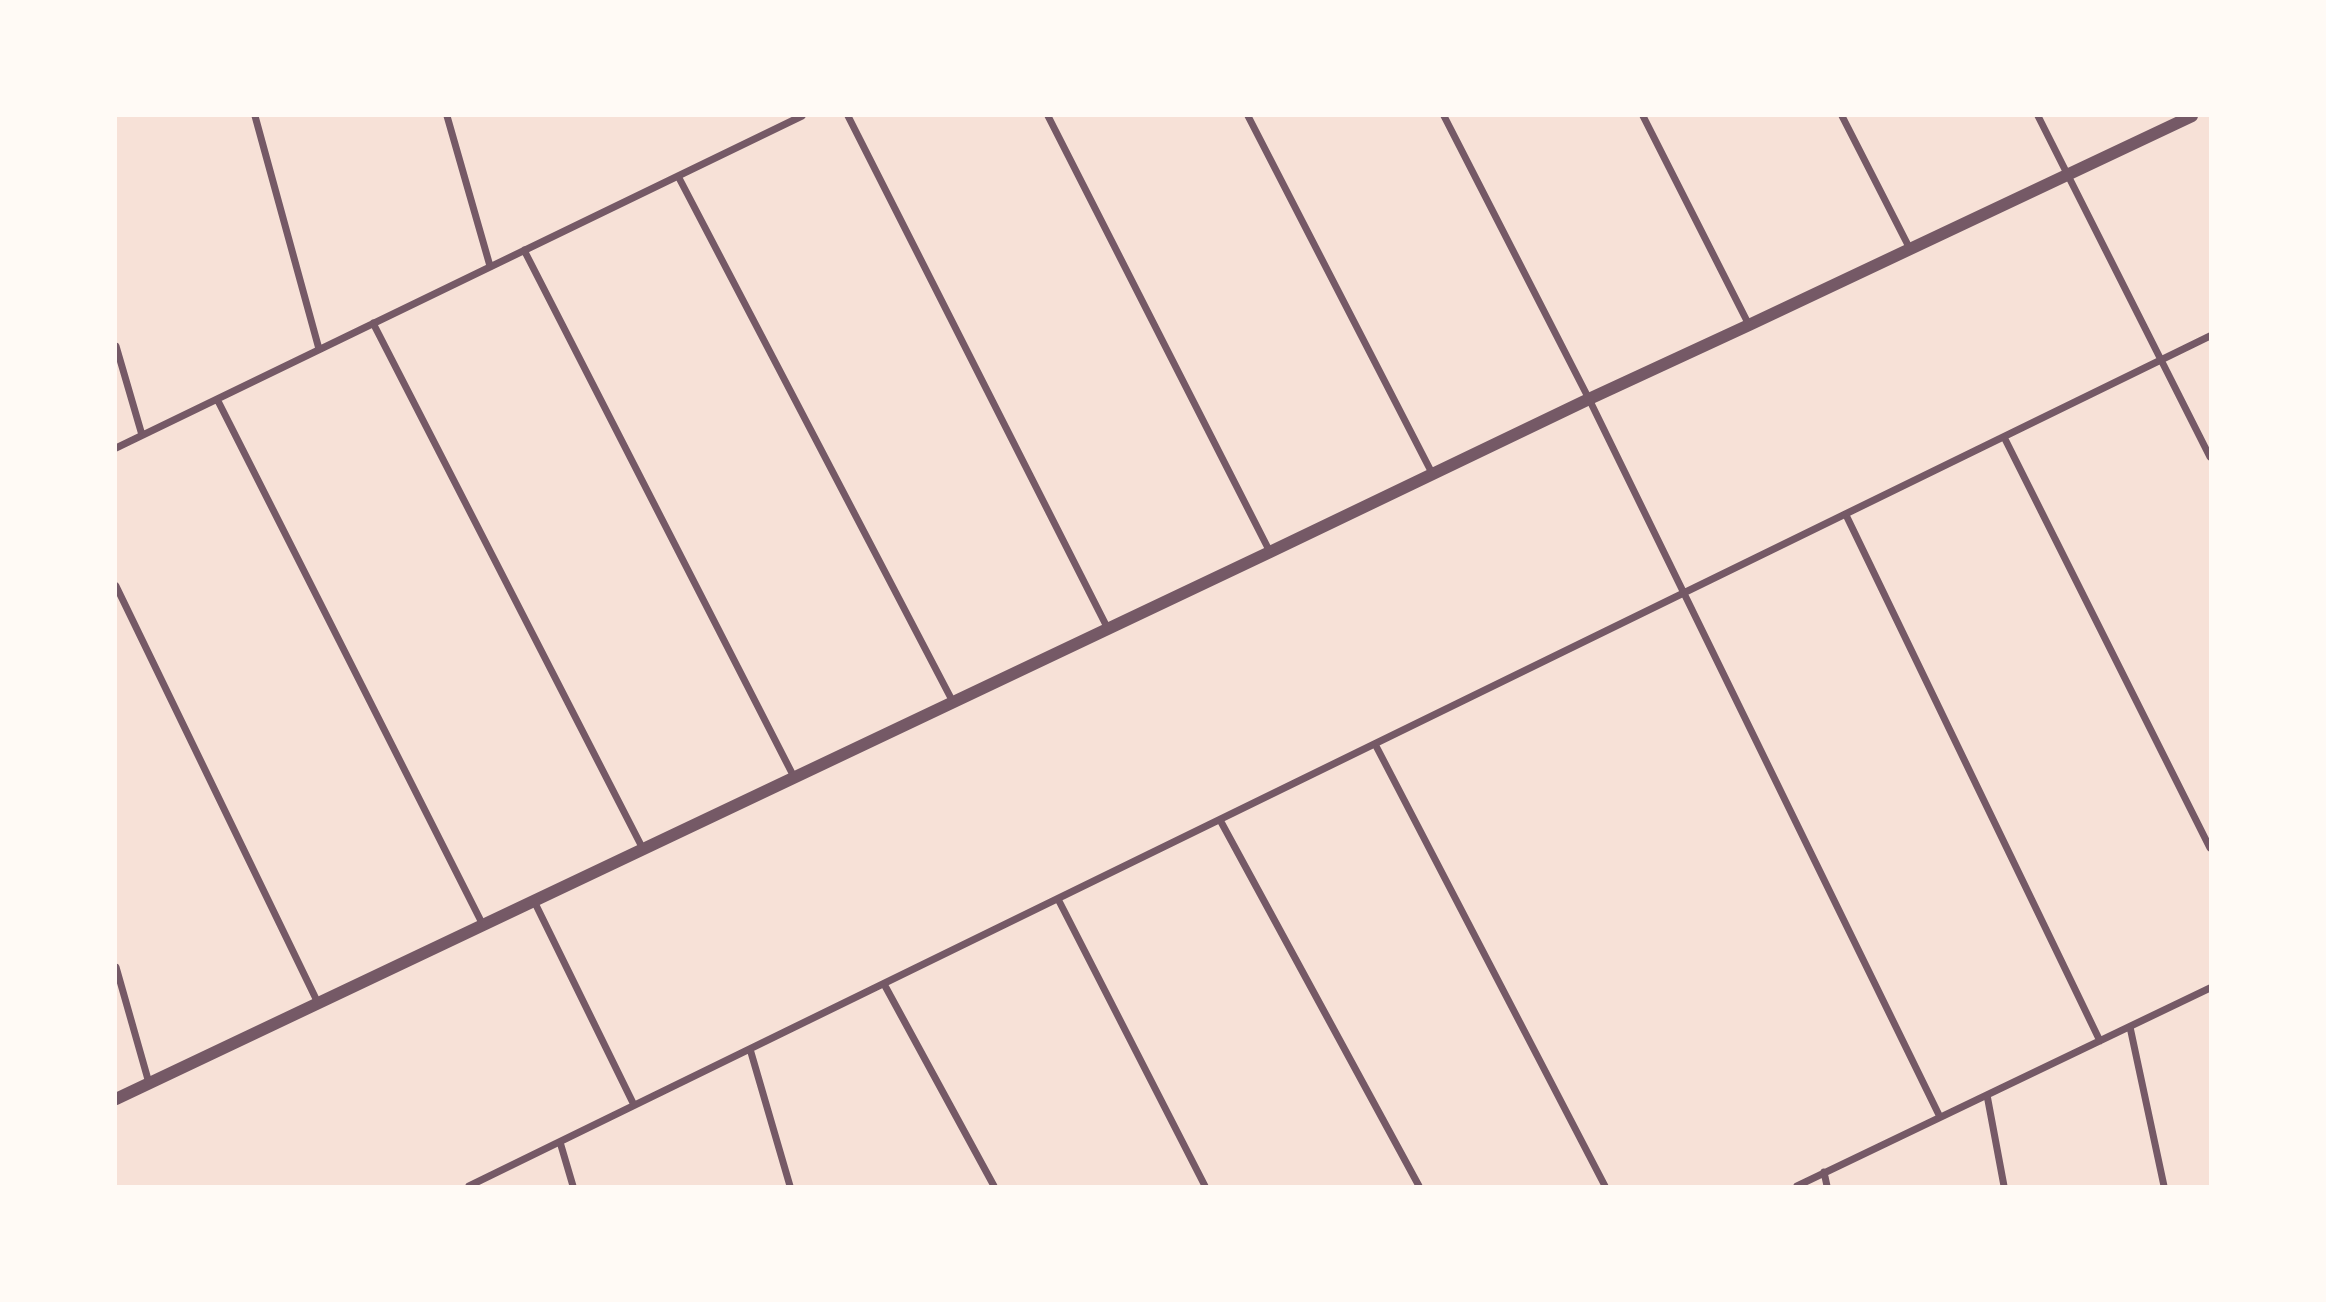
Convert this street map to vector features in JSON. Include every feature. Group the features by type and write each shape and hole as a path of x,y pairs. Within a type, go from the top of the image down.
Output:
{"street":[{"path":"255,116 319,349"},
{"path":"447,116 490,267"},
{"path":"116,448 802,116"},
{"path":"848,116 1108,629"},
{"path":"1048,116 1270,552"},
{"path":"1248,116 1433,475"},
{"path":"1444,116 1588,399 1940,1117"},
{"path":"1643,116 1749,325"},
{"path":"1842,116 1910,249"},
{"path":"2038,116 2210,457"},
{"path":"116,1099 1588,399 2192,116"},
{"path":"678,176 953,702"},
{"path":"524,250 794,778"},
{"path":"373,323 643,849"},
{"path":"469,1186 2210,336"},
{"path":"116,346 142,435"},
{"path":"217,399 483,925"},
{"path":"2004,437 2210,848"},
{"path":"1846,514 2100,1041"},
{"path":"116,586 318,1003"},
{"path":"1375,744 1605,1186"},
{"path":"1220,820 1419,1186"},
{"path":"1058,899 1205,1186"},
{"path":"534,901 634,1105"},
{"path":"116,967 149,1083"},
{"path":"884,984 994,1186"},
{"path":"1797,1186 2210,988"},
{"path":"2130,1027 2164,1186"},
{"path":"750,1049 790,1186"},
{"path":"1987,1095 2004,1186"},
{"path":"560,1142 573,1186"},
{"path":"1824,1172 1827,1186"}]}
